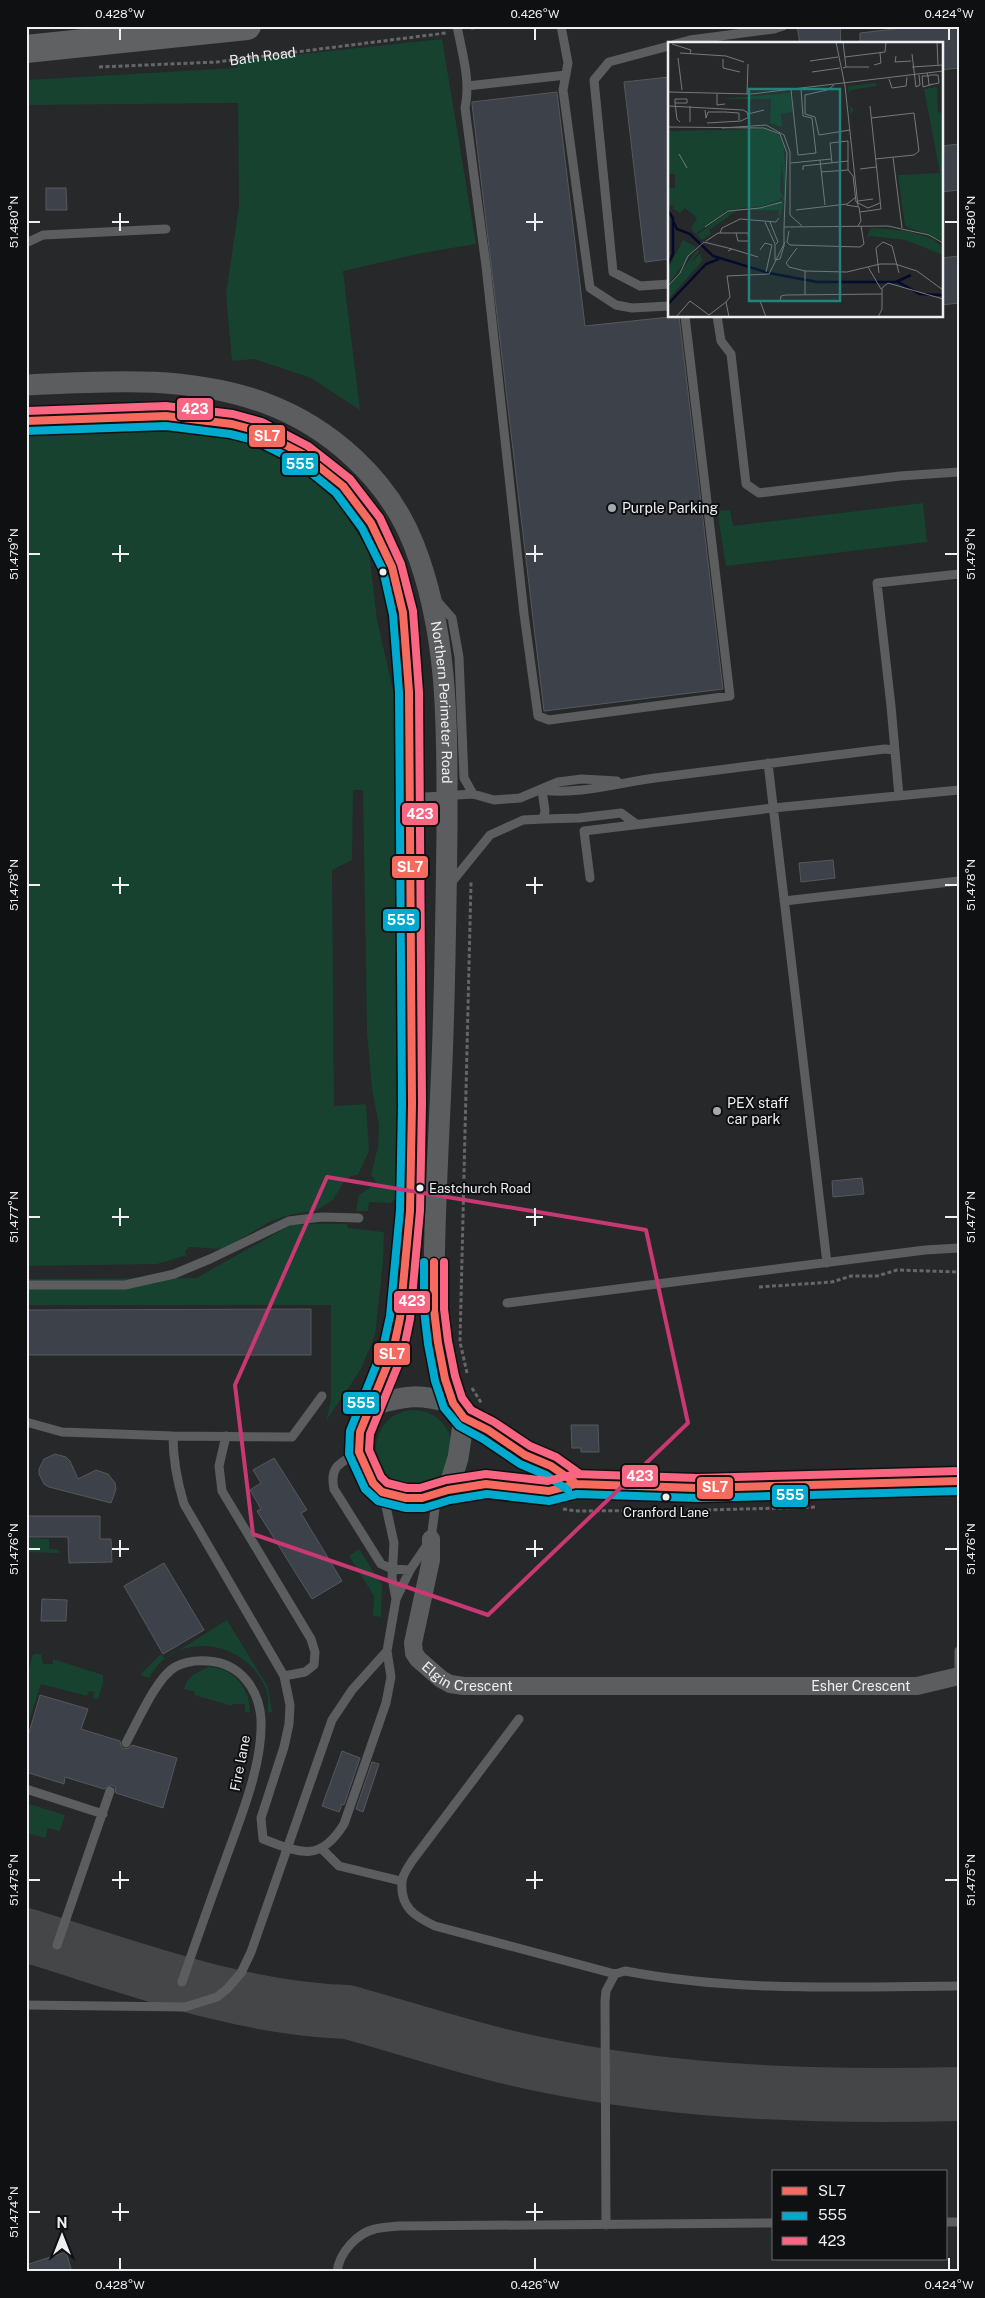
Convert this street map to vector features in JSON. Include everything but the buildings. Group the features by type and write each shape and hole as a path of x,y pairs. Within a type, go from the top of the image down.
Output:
{"highway":[{"path":"26,49 247,26"}],"street":[{"name":"Northern Perimeter Road","path":"26,385 128,381 183,384 265,403 294,416 343,449 384,491 413,543 430,593 444,679 447,889 434,1290 438,1343 445,1379 459,1411"},
{"path":"26,421 166,416 232,424 258,431 303,454 343,486 371,523 392,567 403,613 409,692 412,1104 410,1211 400,1318 393,1351 373,1405 360,1432 359,1452 366,1472 373,1483 382,1492 406,1498 422,1498 442,1492 499,1484 549,1491 576,1484 697,1488 959,1481"},
{"path":"373,1405 410,1396 430,1397 459,1411 525,1455 551,1466 576,1484"},
{"path":"442,1492 458,1458 459,1411"},
{"name":"Elgin Crescent","path":"431,1539 432,1560 413,1643 414,1653 418,1659 441,1679 450,1684 464,1686 737,1685"},
{"name":"Esher Crescent","path":"737,1685 918,1686 959,1676"}],"lane":[{"path":"561,26 568,63 563,90 590,288 616,305 632,308 668,306"},
{"path":"683,42 774,30 783,26"},
{"path":"457,28 464,59 468,94 465,108 486,266 524,614 538,716 550,720 730,696 685,318"},
{"path":"668,46 609,62 594,80 613,272 640,286 668,284"},
{"path":"467,86 566,75"},
{"path":"26,243 42,235 166,229"},
{"path":"717,318 721,341 731,354 746,484 760,493 871,479 959,472"},
{"path":"899,796 878,583 959,574"},
{"path":"430,593 452,618 459,657 464,778 473,794"},
{"path":"410,798 473,794 494,800 520,798 558,782 582,778 629,781 885,749 894,750"},
{"path":"768,763 826,1263"},
{"path":"542,790 545,811 543,819"},
{"path":"590,878 584,831 773,808 959,790"},
{"path":"447,889 458,872 490,835 523,820 579,818 621,813 636,824"},
{"path":"784,901 959,882"},
{"path":"26,1285 125,1285 174,1274 289,1221 322,1217 359,1218"},
{"path":"508,1303 754,1271 959,1248"},
{"path":"26,1422 62,1432 173,1436 292,1437 322,1396"},
{"path":"173,1436 173,1459 176,1478 184,1504 284,1676 290,1705 289,1724 284,1747 261,1818 263,1839 287,1848 305,1852 322,1849 334,1840 344,1824 386,1703 391,1677 387,1651 396,1599 410,1570 431,1539 442,1492"},
{"path":"226,1436 219,1466 222,1491 311,1639 315,1652 314,1665 305,1672 284,1676"},
{"path":"359,1452 334,1470 331,1477 334,1489 380,1564 392,1569 410,1570"},
{"path":"382,1492 394,1543 392,1569 396,1599"},
{"path":"26,2005 185,2007 217,1997 228,1989 240,1973 251,1952 332,1720 352,1690 387,1651"},
{"name":"Esher Crescent","path":"959,1651 959,1676"},
{"name":"Fire lane","path":"126,1742 160,1683 174,1668 181,1665 194,1660 216,1661 239,1671 255,1690 261,1718 259,1747 244,1808 182,1982"},
{"path":"519,1719 412,1861 401,1880 406,1905 415,1916 435,1926 614,1974 625,1971 686,1981 800,1988 959,1986"},
{"path":"26,1789 104,1814"},
{"path":"58,1944 104,1814 110,1791"},
{"path":"322,1849 339,1866 401,1880"},
{"path":"606,2225 605,2000 606,1991 614,1974"},
{"path":"338,2272 349,2245 362,2235 374,2229 399,2226 772,2224"}],"path":[{"name":"Bath Road","path":"98,67 217,62 439,36 457,28 495,26"},
{"path":"471,878 460,1342 468,1380 485,1410"},
{"path":"754,1271 755,1287 832,1282 851,1276 878,1276 897,1270 959,1272"}],"highlighted area":[{"path":"327,1177 646,1230 688,1423 488,1615 253,1534 235,1385"}],"green space":[{"path":"442,39 476,244 422,253 343,271 360,410 311,378 254,359 232,361 226,294 239,206 238,103 26,105 26,80 237,68 237,61"},
{"path":"95,430 201,433 258,446 280,457 322,487 338,504 369,551 377,620 396,703 399,1197 390,1203 369,1202 368,1211 356,1211 359,1195 377,1183 371,1175 378,1147 379,1125 372,1089 367,1032 363,790 353,790 352,860 332,870 334,1106 366,1104 369,1151 358,1175 351,1176 343,1183 333,1200 315,1211 293,1214 271,1221 223,1249 189,1247 185,1252 187,1255 157,1264 26,1266 26,434"},
{"path":"923,503 927,542 726,566 717,511 730,510 733,526"},
{"path":"347,1224 348,1228 384,1232 383,1263 375,1335 361,1369 326,1421 331,1400 331,1305 26,1305 26,1279 196,1278 291,1225"},
{"path":"407,1410 421,1410 435,1416 446,1427 452,1441 449,1463 441,1475 421,1486 407,1486 393,1480 382,1469 376,1455 376,1441 382,1427 393,1416"},
{"path":"26,1538 49,1539 49,1549 59,1550 59,1553 26,1552"},
{"path":"359,1549 382,1585 381,1617 373,1616 374,1596 349,1556"},
{"path":"227,1620 268,1687 272,1712 268,1712 266,1689 256,1672 243,1659 227,1651 210,1646 192,1647 177,1652"},
{"path":"33,1654 41,1654 43,1664 53,1664 53,1659 103,1675 103,1683 98,1699 93,1698 94,1692 89,1691 87,1696 41,1684 28,1724 26,1723 26,1678"},
{"path":"161,1654 165,1659 170,1656 161,1662 149,1678 140,1675"},
{"path":"208,1667 225,1671 238,1680 247,1695 250,1712 245,1712 245,1704 232,1704 232,1706 194,1695 195,1692 184,1689 190,1678"},
{"path":"26,1803 65,1815 60,1831 48,1828 45,1838 26,1833"}],"taxiway":[{"path":"26,1935 184,1984 224,1994 265,2003 347,2012 503,2056 616,2078 672,2085 787,2093 844,2095 959,2094"}],"transit line":[{"name":"423","path":"26,411 166,406 233,414 262,422 308,446 350,479 380,518 401,564 413,611 419,692 422,1104 420,1211 410,1319 403,1353 370,1434 369,1450 381,1477 387,1483 407,1488 420,1488 446,1480 486,1474 548,1481 575,1474 697,1478 959,1471"},
{"name":"SL7","path":"26,421 166,416 232,424 258,431 303,454 343,486 371,523 392,567 403,613 409,692 412,1104 410,1211 400,1318 393,1351 360,1432 359,1452 373,1483 382,1492 406,1498 422,1498 448,1490 486,1484 549,1491 576,1484 697,1488 959,1481"},
{"name":"555","path":"26,431 166,426 230,434 254,440 298,462 336,493 362,528 383,570 393,615 399,692 402,1104 400,1210 390,1316 383,1348 350,1431 349,1454 365,1489 378,1501 406,1508 424,1508 450,1500 487,1494 549,1501 577,1494 697,1498 959,1491"},
{"name":"555","path":"424,1262 424,1310 428,1344 435,1381 444,1408 459,1426 483,1439 520,1464 546,1475 568,1490"},
{"name":"SL7","path":"434,1262 434,1310 438,1343 445,1379 453,1403 464,1418 488,1430 525,1455 551,1466 574,1482"},
{"name":"423","path":"444,1262 444,1309 448,1341 455,1376 462,1398 471,1410 494,1422 530,1446 556,1457 580,1474"}],"place":[{"name":"Purple Parking","path":"612,508"},
{"name":"PEX staff car park","path":"717,1111"},
{"name":"Eastchurch Road","path":"420,1188"},
{"name":"Cranford Lane","path":"666,1497"}]}
